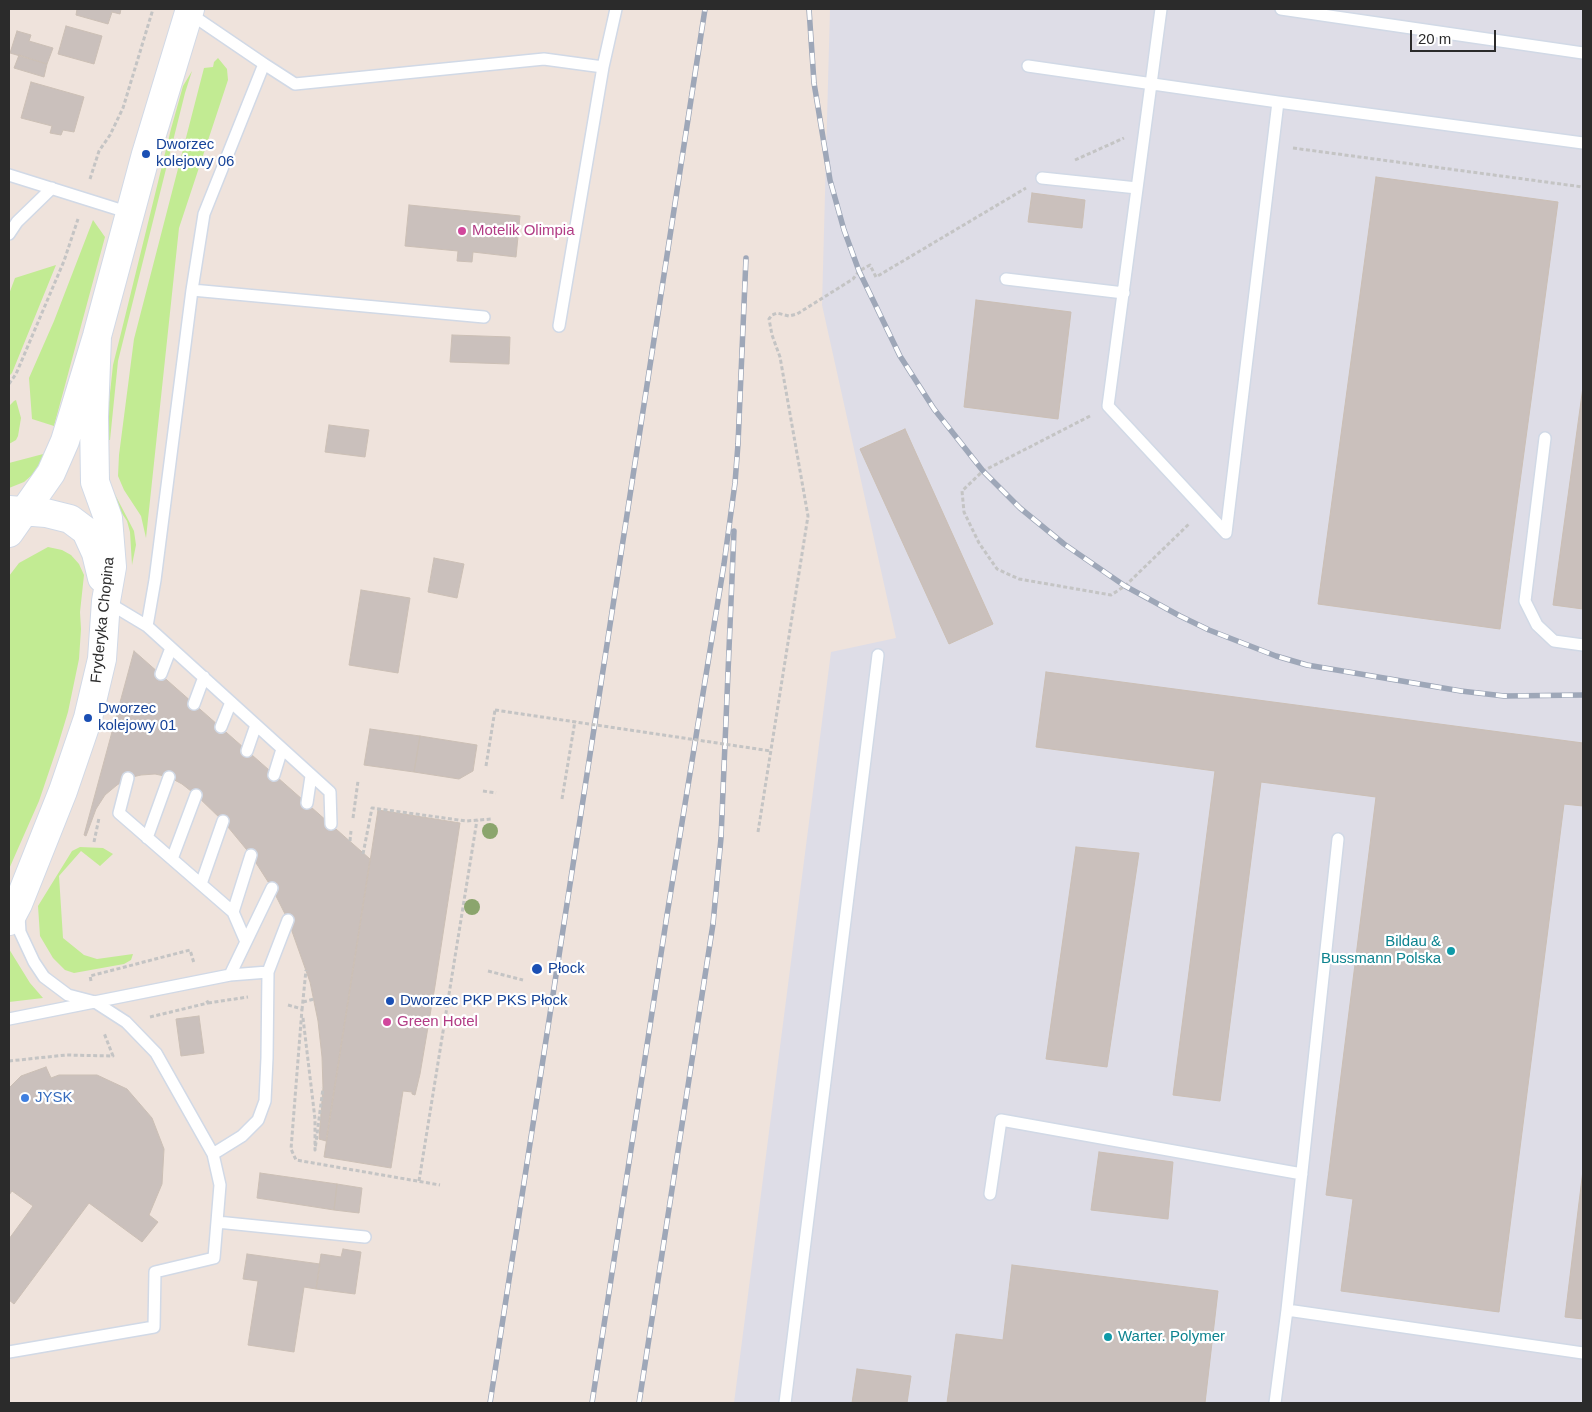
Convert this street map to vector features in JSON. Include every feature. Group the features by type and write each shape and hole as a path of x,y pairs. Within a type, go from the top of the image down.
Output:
{"street":[{"name":"Fryderyka Chopina","path":"9,533 16,510 50,473 65,441 97,336 130,213 189,11"},
{"name":"Fryderyka Chopina","path":"14,912 63,791 88,718 102,659 106,601 112,566 108,518 95,482 94,417 97,336"},
{"path":"16,510 46,513 70,520 86,531 96,553 106,601"}],"lane":[{"path":"559,326 603,67 616,9"},
{"path":"1161,9 1108,406 1226,533 1278,102"},
{"path":"1281,9 1583,53"},
{"path":"189,11 295,84 544,59 603,67"},
{"path":"147,626 155,580 192,290 204,214 264,64"},
{"path":"1028,66 1583,143"},
{"path":"9,175 130,213"},
{"path":"1042,178 1138,188"},
{"path":"9,234 17,222 52,188"},
{"path":"1006,279 1124,293"},
{"path":"192,290 484,317"},
{"path":"1545,438 1525,601 1537,625 1554,641 1583,645"},
{"path":"106,601 147,626 330,792 331,824"},
{"path":"161,674 171,648"},
{"path":"785,1403 878,655"},
{"path":"194,704 204,676"},
{"path":"221,727 230,702"},
{"path":"247,751 256,725"},
{"path":"274,775 282,749"},
{"path":"307,803 312,776"},
{"path":"147,838 169,777"},
{"path":"128,778 119,813 233,912 246,942"},
{"path":"172,859 196,795"},
{"path":"201,884 223,821"},
{"path":"1275,1403 1287,1310 1338,839"},
{"path":"233,912 251,855"},
{"path":"230,975 272,888"},
{"path":"9,1352 154,1327 155,1272 214,1258 220,1186 213,1154 156,1053 126,1022 96,1002 68,995 44,977 34,962 20,932 14,912"},
{"path":"213,1154 242,1136 258,1120 265,1101 268,972 288,920"},
{"path":"9,1019 230,975 268,972"},
{"path":"990,1194 1001,1120 1302,1174"},
{"path":"217,1222 366,1237"},
{"path":"1287,1310 1583,1353"}],"path":[{"path":"758,832 808,511 780,358 769,319 777,313 789,316 797,314 853,279 859,271 870,265 876,277 1067,164 1146,129"},
{"path":"1273,146 1583,187"},
{"path":"1108,406 983,471 962,491 964,512 979,543 997,569 1019,579 1111,595 1125,586 1204,510"},
{"path":"486,766 494,710 771,751"},
{"path":"562,798 575,721"},
{"path":"350,841 358,781"},
{"path":"483,791 496,793"},
{"path":"364,854 372,808 466,821 492,819"},
{"path":"419,1181 477,820"},
{"path":"306,970 291,1150 296,1160 440,1185"},
{"path":"488,971 523,980"},
{"path":"208,1003 246,997 267,998 302,1009"},
{"path":"303,1002 314,999"},
{"path":"302,1009 315,1119 315,1150 323,1088"},
{"path":"9,1061 66,1056 113,1056 102,1028"}],"shaded area":[{"path":"830,9 1583,9 1583,1403 734,1403 831,652 896,638 822,305"}],"green space":[{"path":"218,58 227,69 228,80 179,228 146,538 141,516 124,490 118,476 134,339 204,68 213,67 214,62"},
{"path":"192,71 118,361 110,440 105,440 113,365 171,129 183,86"},
{"path":"93,220 105,237 54,426 32,419 29,378 54,321"},
{"path":"56,265 12,373 9,376 9,294 15,278"},
{"path":"16,400 21,418 18,436 16,440 9,444 9,406"},
{"path":"47,453 39,469 24,482 9,488 9,463"},
{"path":"108,481 134,531 136,545 132,565 130,532 127,521 109,494"},
{"path":"48,547 62,550 71,555 79,564 84,575 80,612 79,659 68,712 58,745 39,801 9,869 9,576 19,563"},
{"path":"80,847 103,848 113,854 100,866 81,851 59,876 63,938 84,955 97,959 133,954 131,960 124,964 74,973 65,970 53,958 40,936 38,906 72,851"},
{"path":"9,949 30,983 43,998 9,1002"}],"building":[{"path":"77,9 121,9 120,14 112,12 108,24 76,15"},
{"path":"66,26 102,36 94,64 58,54"},
{"path":"17,31 31,35 29,41 53,48 47,64 10,53"},
{"path":"19,55 47,64 44,77 14,68"},
{"path":"31,82 84,97 74,132 63,130 61,135 50,133 52,126 21,118"},
{"path":"1376,177 1558,202 1500,629 1318,604"},
{"path":"1032,193 1085,200 1082,228 1028,222"},
{"name":"Motelik Olimpia","path":"409,205 520,216 516,257 473,252 472,262 457,261 458,251 405,246"},
{"path":"976,300 1071,312 1058,419 964,407"},
{"path":"452,335 510,337 509,364 450,362"},
{"path":"1583,387 1583,609 1553,605"},
{"path":"329,425 369,430 365,457 325,452"},
{"path":"905,429 993,624 949,644 860,449"},
{"path":"434,558 464,564 457,598 428,592"},
{"path":"361,590 410,598 398,673 349,665"},
{"path":"134,651 370,859 326,1141 319,1139 323,1088 322,1057 318,1021 310,982 288,920 272,888 251,855 223,821 196,795 169,777 155,774 128,778 105,795 96,809 86,836 84,835"},
{"name":"Bildau & Bussmann Polska","path":"1046,672 1583,743 1583,806 1564,804 1499,1312 1341,1291 1353,1199 1326,1195 1376,797 1261,782 1220,1101 1173,1095 1215,771 1036,747"},
{"path":"370,729 420,736 414,772 364,765"},
{"path":"420,736 477,745 473,771 459,779 414,772"},
{"name":"Dworzec PKP PKS Płock","path":"378,810 460,823 420,1074 415,1095 412,1092 403,1091 391,1168 324,1157"},
{"path":"1076,847 1139,853 1107,1067 1046,1059"},
{"path":"199,1016 204,1053 181,1056 176,1019"},
{"path":"46,1067 51,1078 59,1075 97,1075 127,1089 152,1118 164,1149 162,1184 149,1215 158,1222 142,1242 89,1203 14,1304 9,1300 9,1239 33,1206 12,1191 9,1195 9,1088 21,1076"},
{"path":"1099,1152 1173,1162 1168,1219 1091,1210"},
{"path":"1583,1170 1583,1319 1565,1317"},
{"path":"260,1173 337,1184 334,1210 257,1198"},
{"path":"337,1184 362,1188 359,1213 334,1210"},
{"path":"343,1249 361,1252 355,1294 316,1289 321,1254 341,1257"},
{"path":"247,1254 320,1264 316,1289 304,1287 294,1352 248,1345 258,1281 243,1279"},
{"name":"Warter. Polymer","path":"1012,1265 1218,1291 1205,1403 947,1403 956,1334 1003,1340"},
{"path":"857,1369 911,1376 907,1403 852,1403"}],"railway":[{"path":"490,1403 705,9"},
{"path":"809,9 814,83 830,180 844,230 859,271 900,356 934,409 983,471 1020,508 1064,544 1125,586 1209,630 1276,656 1307,665 1461,691 1504,696 1583,695"},
{"path":"592,1403 667,915 724,564 735,483 746,258"},
{"path":"639,1403 713,924 721,838 734,531"}],"place":[{"name":"Dworzec kolejowy 06","path":"146,154"},
{"name":"Motelik Olimpia","path":"462,231"},
{"name":"Dworzec kolejowy 01","path":"88,718"},
{"name":"Bildau & Bussmann Polska","path":"1451,951"},
{"name":"Płock","path":"537,969"},
{"name":"Dworzec PKP PKS Płock","path":"390,1001"},
{"name":"Green Hotel","path":"387,1022"},
{"name":"JYSK","path":"25,1098"},
{"name":"Warter. Polymer","path":"1108,1337"}]}
